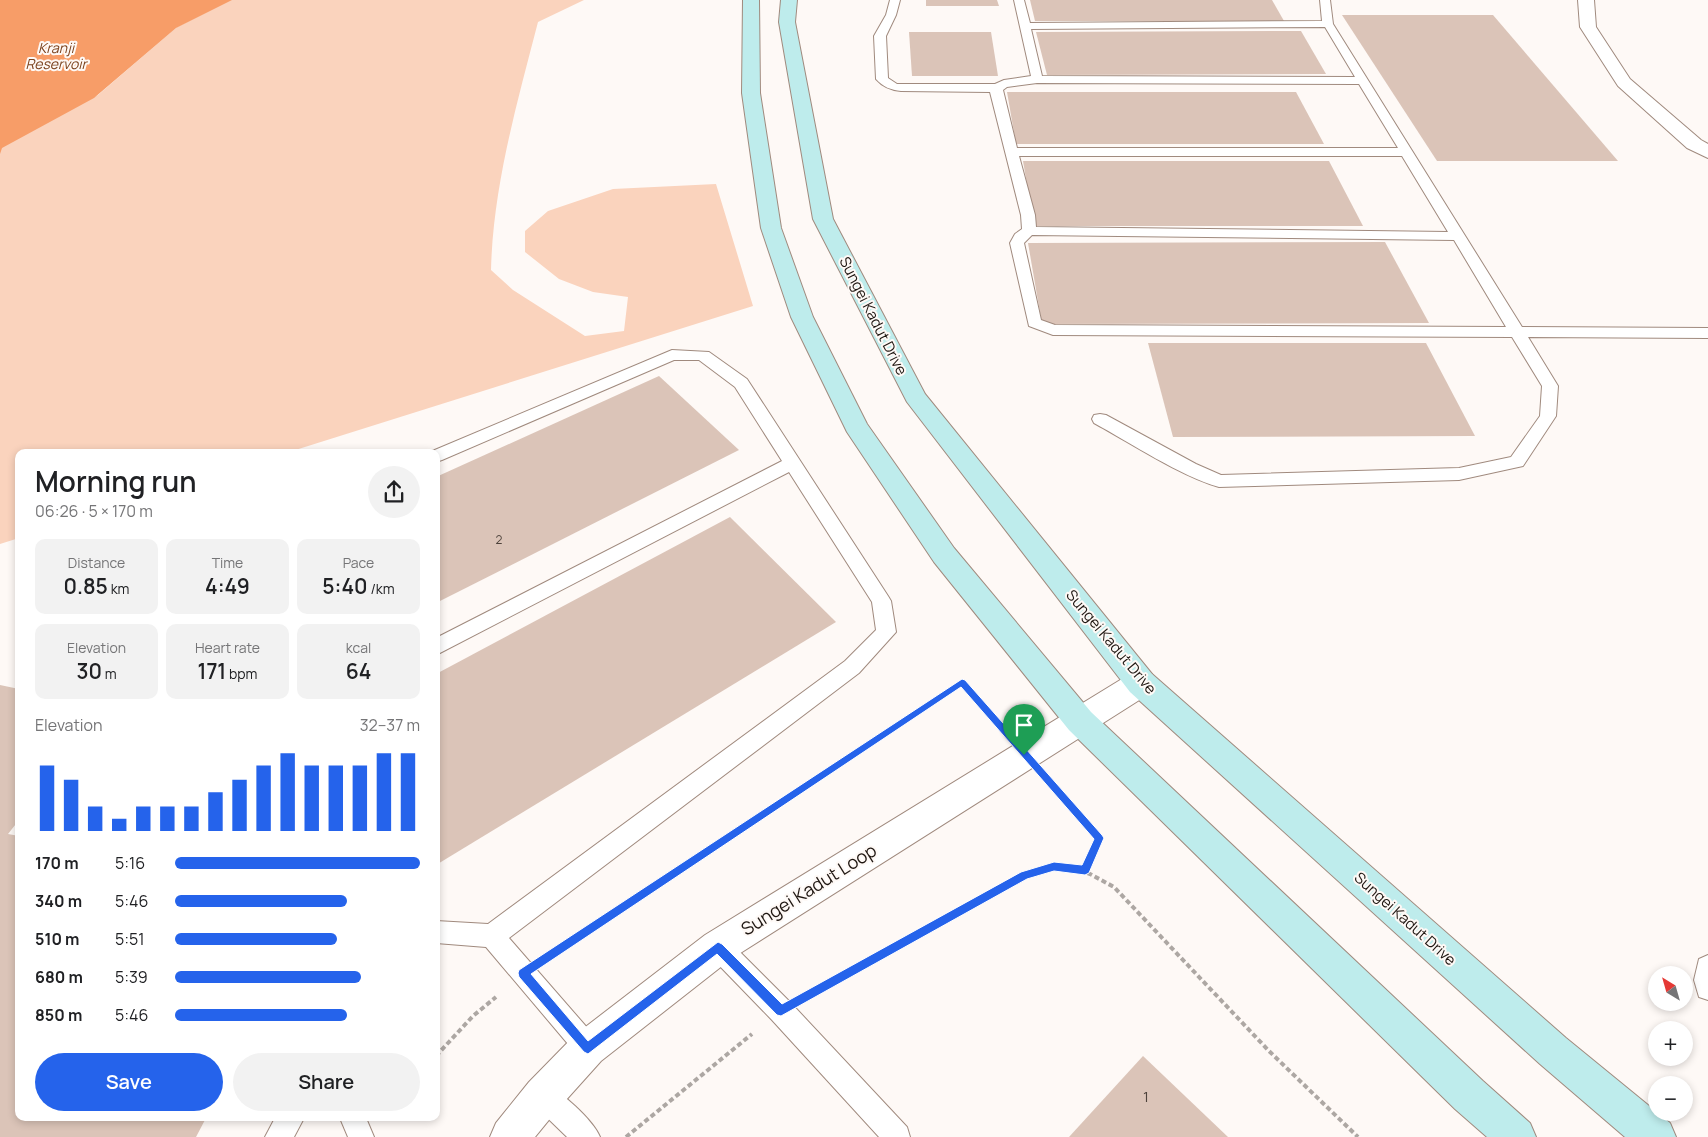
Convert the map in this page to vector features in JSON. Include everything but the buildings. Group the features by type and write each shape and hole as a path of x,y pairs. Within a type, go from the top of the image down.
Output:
{"main road":[{"path":"751,0 751,93 771,228 802,317 856,426 933,539 1080,720 1516,1137"},
{"name":"Sungei Kadut Drive","path":"789,0 787,22 823,219 915,397 1141,683 1553,1051 1656,1137"}],"street":[{"path":"1586,0 1588,27 1624,82 1694,144 1708,152"},
{"name":"Sungei Kadut Loop","path":"510,1137 543,1096 588,1048 718,947 1141,683"}],"lane":[{"path":"896,0 891,15 880,36 882,79 895,88 996,88 1004,84 1037,79 1363,81"},
{"path":"1020,0 1037,79"},
{"path":"1100,419 1190,468 1219,481 1459,474 1497,467 1517,462 1548,416 1550,386 1328,24 1325,0"},
{"path":"1025,26 1328,24"},
{"path":"996,88 1028,215 1029,231"},
{"path":"1012,152 1406,152"},
{"path":"1458,236 1029,231 1020,237 1018,243 1034,323 1052,330 1516,331 1708,334"},
{"path":"440,454 672,355 703,355 741,383 881,601 886,632 852,667 492,936 440,932"},
{"path":"440,645 793,463"},
{"path":"492,936 588,1048"},
{"path":"718,947 781,1011 897,1137"},
{"path":"1708,967 1706,980 1708,988"},
{"path":"543,1096 587,1137"},
{"path":"278,1137 289,1121"},
{"path":"354,1121 361,1137"}],"path":[{"path":"440,1052 473,1016 523,973 962,682 1024,755 1099,838 1085,870"},
{"path":"626,1137 781,1011 1025,875 1054,866 1085,870 1114,888 1269,1051 1358,1137"}],"shaded area":[{"path":"230,0 584,0 538,22 514,114 501,176 496,207 491,270 513,290 585,336 624,331 628,297 593,292 559,279 525,252 525,231 548,211 613,189 716,184 753,306 299,449 15,449 15,539 0,544 0,148 98,95 177,27"}],"water":[{"name":"Kranji Reservoir","path":"0,0 232,0 176,28 94,98 2,148 0,154"}],"route":[{"path":"962,682 1024,755 1099,838 1085,870 1054,866 1025,875 781,1011 718,947 588,1048 523,973 962,682"}]}
